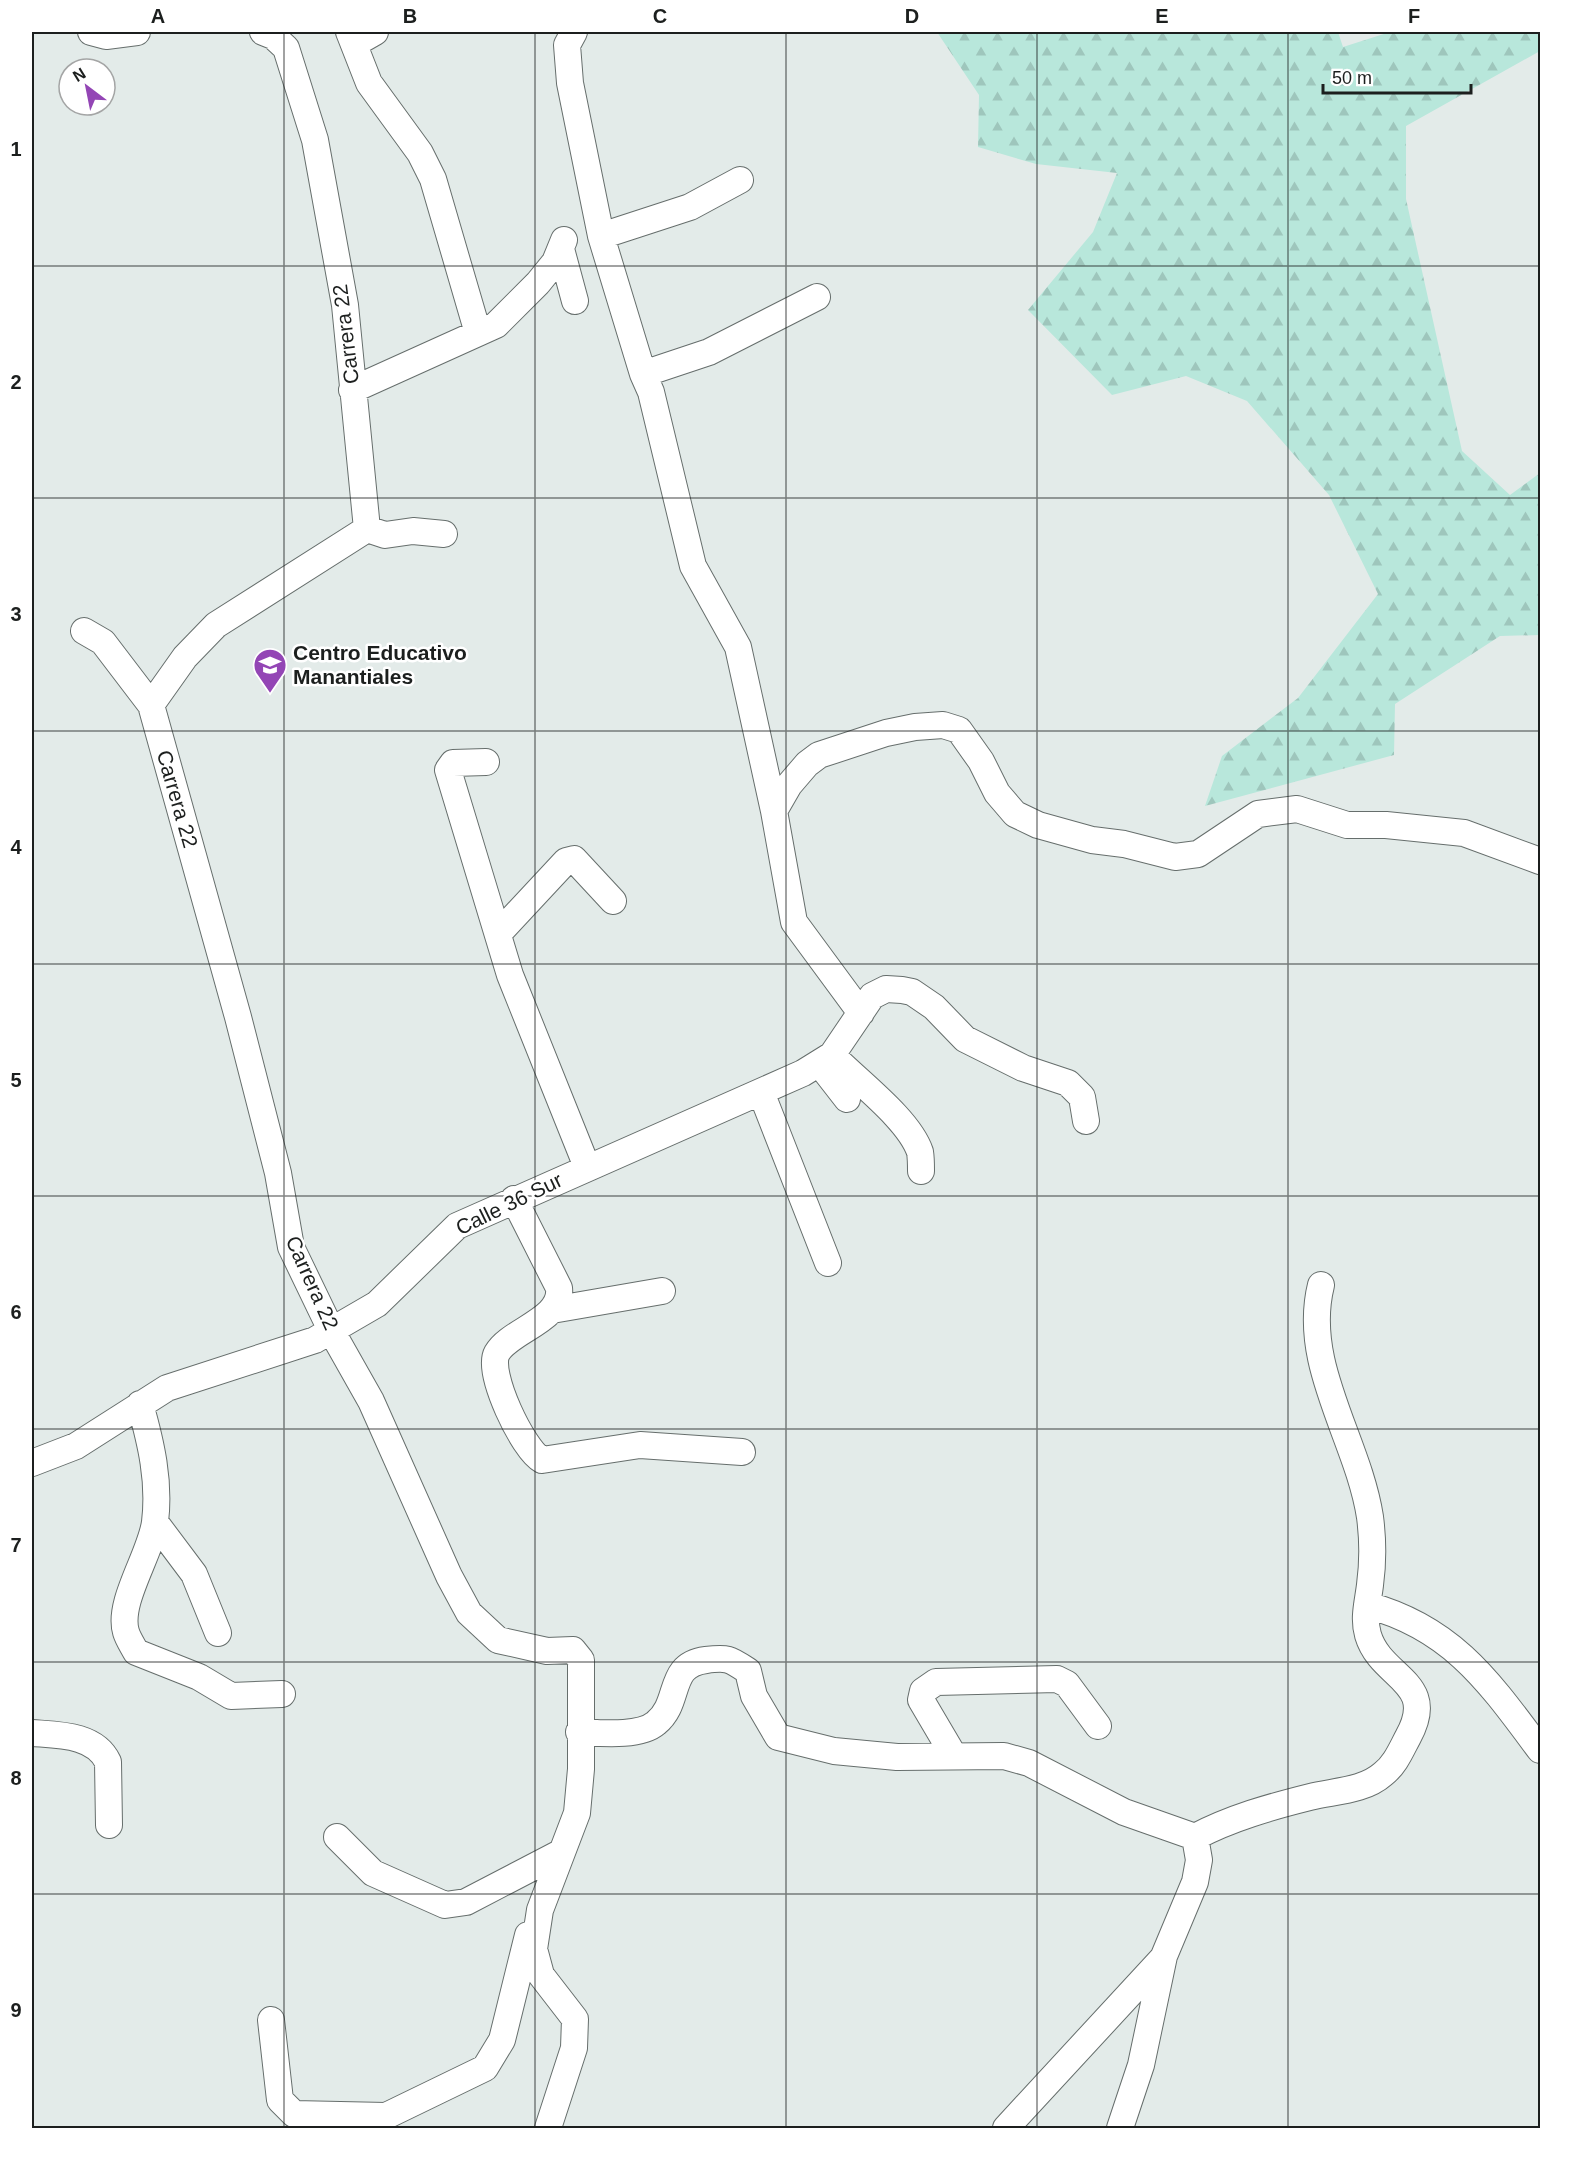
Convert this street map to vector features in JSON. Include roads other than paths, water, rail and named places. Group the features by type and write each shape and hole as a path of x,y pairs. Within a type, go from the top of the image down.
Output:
{"street":[{"path":"91,32 106,36 137,32"},
{"name":"Carrera 22","path":"263,32 273,36 286,48 315,140 345,305 367,529"},
{"path":"574,32 567,45 570,83 601,236 643,374 651,392 693,566 738,647 774,811 794,922 861,1013"},
{"path":"359,36 369,83 420,153 433,179 478,333"},
{"path":"601,236 690,207 740,180"},
{"path":"352,390 496,325 538,283 555,262 563,245 574,301"},
{"path":"643,374 709,352 816,297"},
{"path":"84,632 103,642 151,705 185,657 216,625 367,529 385,535 412,531 444,534"},
{"name":"Carrera 22","path":"151,705 250,1062 278,1173 291,1247 332,1332 371,1401 449,1576 469,1613 498,1640 547,1652 573,1650 581,1660 579,1732"},
{"path":"774,811 789,785 807,764 819,755 886,733 915,727 943,725 959,730 981,761 997,793 1015,814 1038,825 1092,840 1124,844 1175,856 1198,854 1258,814 1297,809 1347,825 1386,825 1464,833 1540,861"},
{"path":"486,762 453,762 448,770 510,975 587,1167"},
{"path":"498,934 566,861 574,860 613,901"},
{"name":"Calle 36 Sur","path":"32,1463 76,1446 140,1404 183,1382 315,1340 332,1332 377,1304 457,1226 762,1092 826,1059 872,996 886,989 912,992 934,1007 966,1039 1023,1068 1068,1083 1082,1096 1086,1121"},
{"path":"826,1059 847,1099"},
{"path":"826,1059 900,1122 921,1155 921,1171"},
{"path":"762,1092 828,1263"},
{"path":"514,1199 559,1288 560,1297 552,1310 498,1351 493,1362 514,1426 534,1455 542,1460 639,1445 741,1452"},
{"path":"271,2020 280,2100 286,2109 294,2114 387,2122 485,2068 502,2040 553,1857 577,1813 581,1768 579,1732 625,1733 656,1724 673,1699 678,1675 692,1662 727,1657 748,1671 754,1696 778,1737 834,1751 897,1757 1004,1756 1029,1763 1124,1812 1195,1837 1222,1823 1274,1806 1371,1782 1390,1768 1415,1725 1418,1703 1412,1688 1372,1645 1366,1624 1372,1565 1370,1520 1360,1472 1317,1348 1316,1314 1321,1286"},
{"path":"552,1310 662,1291"},
{"path":"140,1404 154,1455 155,1522 146,1559 128,1595 125,1630 136,1652 199,1677 231,1695 282,1694"},
{"path":"155,1522 194,1574 218,1633"},
{"path":"1367,1605 1410,1620 1457,1650 1513,1714 1540,1750"},
{"path":"954,1756 921,1700 923,1691 936,1682 1057,1680 1067,1684 1098,1726"},
{"path":"32,1733 76,1737 105,1755 108,1762 109,1825"},
{"path":"337,1837 373,1873 445,1905 466,1902 553,1857"},
{"path":"1120,2128 1141,2065 1164,1956 1195,1882 1199,1860 1195,1837"},
{"path":"548,2128 574,2048 575,2019 541,1975 534,1949 540,1910 553,1857"},
{"path":"1006,2128 1164,1956"}],"place":[{"name":"Centro Educativo Manantiales","path":"270,694"}]}
